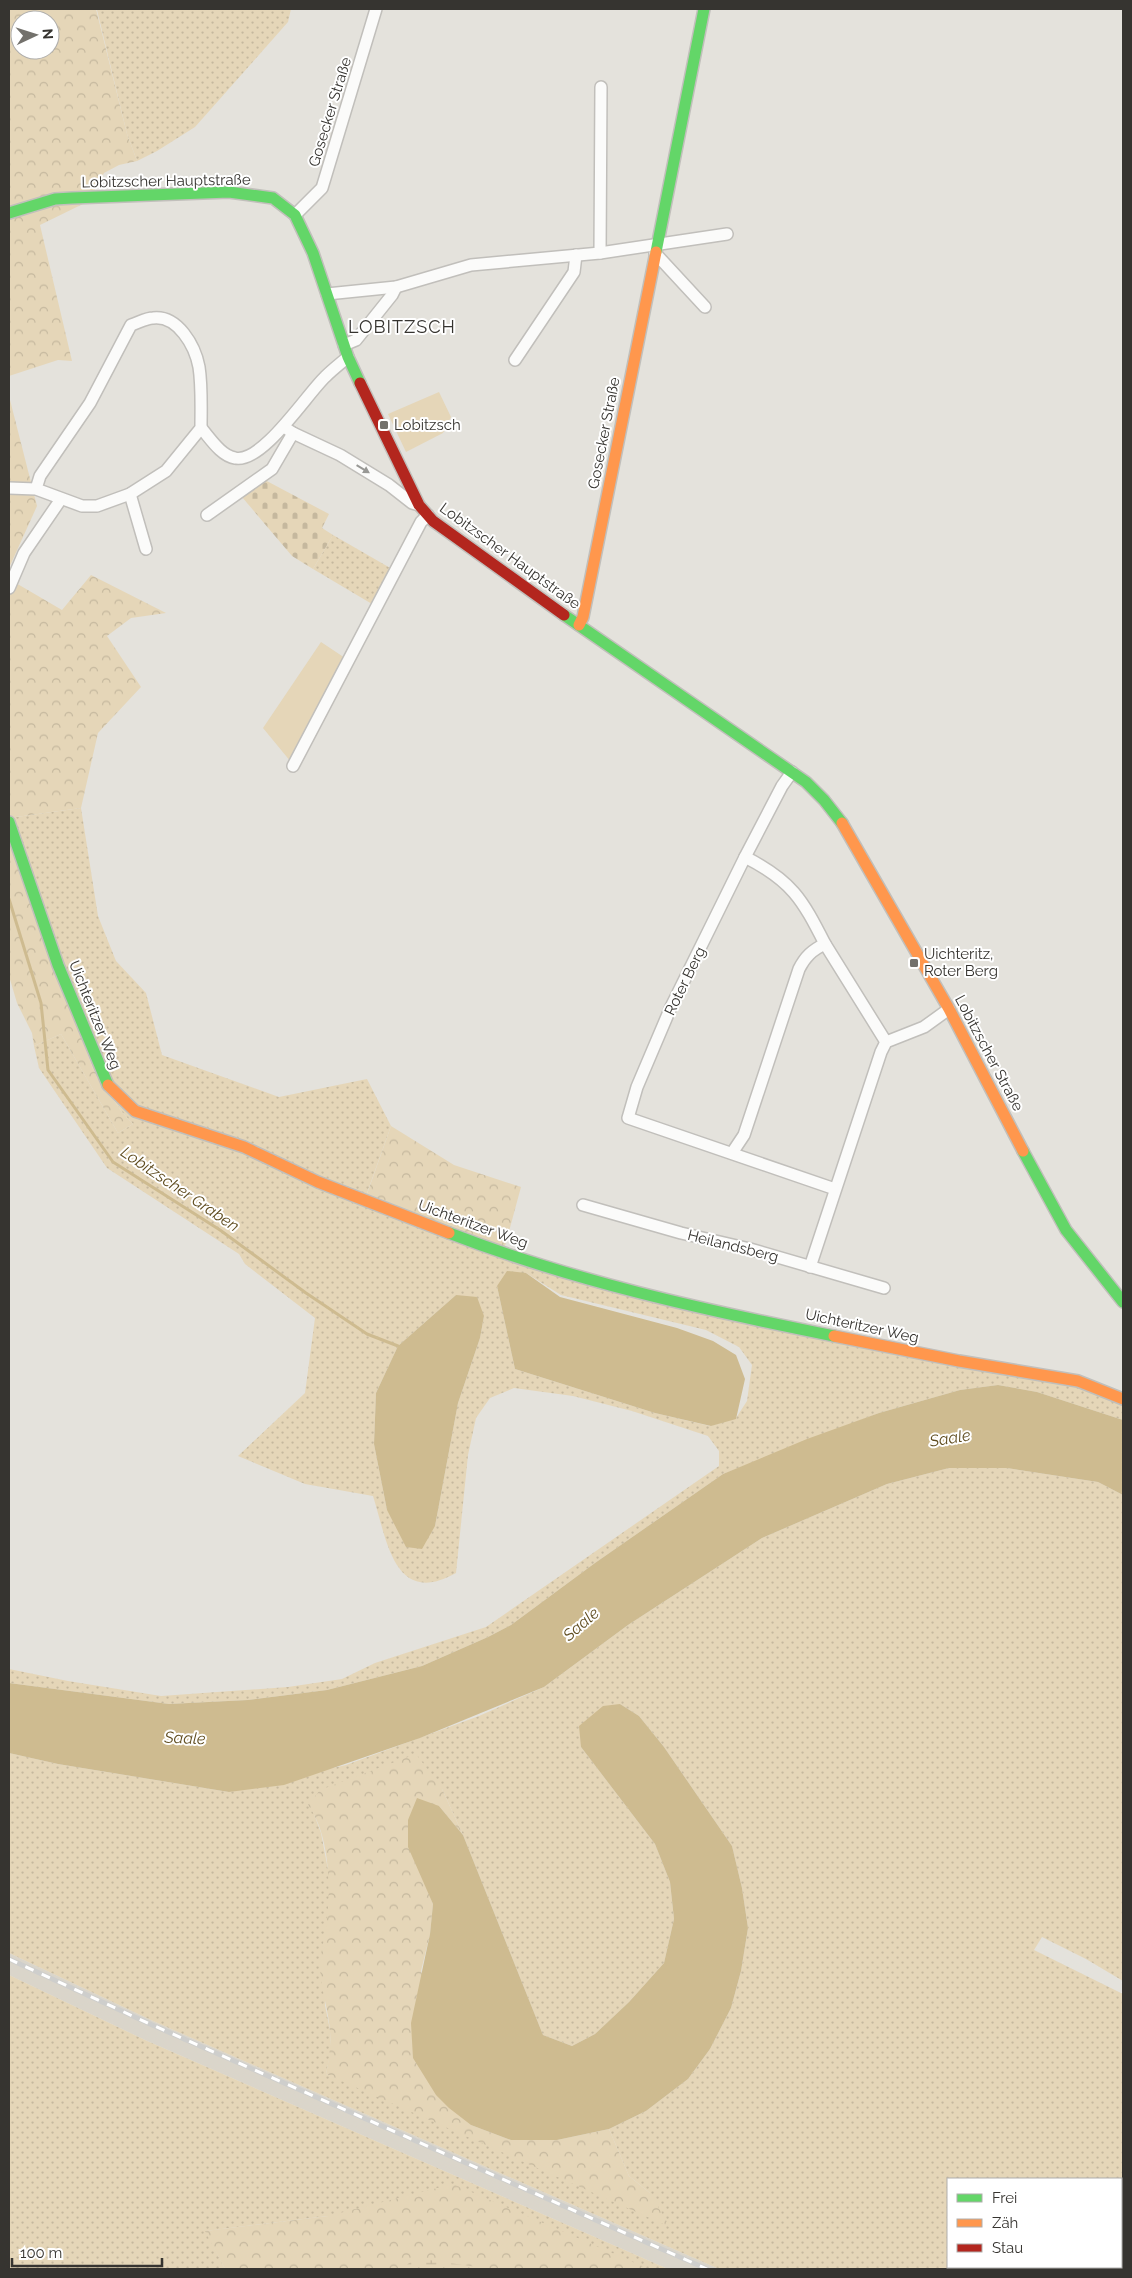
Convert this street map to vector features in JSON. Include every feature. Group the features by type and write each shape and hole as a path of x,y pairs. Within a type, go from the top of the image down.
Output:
{"street":[{"name":"Gosecker Straße","path":"295,215 322,188 376,9"},
{"name":"Gosecker Straße","path":"579,625 583,617 704,9"},
{"path":"600,253 601,87"},
{"name":"Lobitzscher Hauptstraße","path":"9,214 55,200 72,198 229,192 273,198 295,215 313,253 348,357 419,505 431,518 579,625 685,700 792,772"},
{"path":"327,294 396,287 471,265 655,250 727,234"},
{"path":"655,250 705,307"},
{"path":"515,360 574,272 576,255"},
{"path":"344,345 356,340 392,295 396,287"},
{"path":"36,489 40,476 90,404 131,326 152,318 172,322 179,327 187,338 199,366 201,428 220,450 235,458 244,458 288,430"},
{"path":"207,515 272,469 288,430 324,378 348,357"},
{"path":"9,488 36,489 82,506 97,506 130,494 166,471 201,428"},
{"path":"288,430 340,455 389,485 412,503 419,505"},
{"path":"130,494 146,549"},
{"path":"9,588 24,553 60,499"},
{"path":"293,766 421,522 431,518"},
{"path":"792,772 779,791 746,858 777,875 795,891 809,913 824,944 886,1042"},
{"name":"Lobitzscher Straße","path":"792,772 824,800 840,820 949,1009 1051,1205 1066,1230 1123,1302"},
{"name":"Uichteritzer Weg","path":"9,822 58,965 102,1075 119,1098 135,1111 244,1146 318,1182 509,1256 718,1313 960,1362 1078,1381 1123,1399"},
{"name":"Roter Berg","path":"746,858 672,1007 637,1087 628,1118 836,1189"},
{"path":"732,1153 744,1135 798,969 804,958 824,944"},
{"path":"810,1267 886,1042 924,1027 949,1009"},
{"name":"Heilandsberg","path":"583,1205 884,1288"}],"shaded area":[{"path":"9,1953 153,2021 719,2269 668,2269 145,2040 9,1975"}],"green space":[{"path":"9,9 96,9 127,134 137,161 119,165 104,173 89,201 40,225 72,361 58,360 9,376"},
{"path":"291,9 288,22 195,127 137,161 127,134 97,10"},
{"path":"439,392 451,417 443,433 406,452 388,414"},
{"path":"9,396 37,506 9,568"},
{"path":"263,479 329,514 322,528 333,535 313,569 292,556 242,497"},
{"path":"333,535 392,569 372,604 313,569"},
{"path":"91,575 166,613 131,618 107,636 141,687 98,733 81,808 9,818 9,579 62,610"},
{"path":"321,642 345,658 291,762 263,728"},
{"path":"81,808 98,916 116,961 146,993 162,1055 279,1097 367,1079 391,1126 362,1207 588,1285 1077,1386 1123,1404 1123,1420 1037,1392 998,1385 960,1390 879,1413 723,1474 595,1563 511,1625 488,1637 422,1666 327,1690 248,1700 169,1704 9,1683 9,1669 161,1696 288,1687 342,1679 375,1663 486,1627 719,1466 719,1451 708,1436 632,1411 573,1396 514,1388 490,1398 476,1418 468,1455 456,1573 435,1582 419,1582 406,1576 396,1564 383,1532 373,1496 305,1484 238,1456 305,1393 315,1318 245,1264 239,1254 107,1168 39,1068 34,1046 61,1034 118,1133 133,1124 121,1111 93,1069 9,818","holes":["526,1273 561,1295 706,1330 739,1347 752,1365 747,1401 736,1418 710,1426 655,1413 515,1369 497,1286","456,1295 484,1316 480,1338 458,1403 435,1526 387,1510 374,1444 376,1393 398,1346"]},
{"path":"9,834 93,1069 121,1111 133,1124 118,1133 61,1034 34,1046 32,1033 17,1003 9,976"},
{"path":"391,1126 454,1165 521,1187 502,1257 362,1208"},
{"path":"949,1468 1007,1468 1098,1482 1123,1495 1123,1981 1086,1959 1042,1937 1034,1950 1123,1994 1123,2269 719,2269 153,2021 9,1953 9,1753 58,1764 229,1792 346,1765 479,1716 544,1687 628,1625 762,1538 887,1484","holes":["620,1704 639,1716 664,1747 732,1846 742,1888 748,1928 741,1971 731,2008 710,2049 688,2079 646,2111 609,2129 629,2176 650,2193 326,2074 330,2055 330,2030 325,2005 330,1880 321,1833 314,1814 442,1789 463,1835 543,2035 572,2046 595,2034 629,2002 664,1963 674,1919 670,1882 655,1844 581,1747"]},
{"path":"416,1754 442,1789 463,1835 439,1806 425,1882 433,1904 430,1934 421,1971 471,2125 511,2140 557,2140 609,2129 629,2176 650,2193 670,2227 326,2074 330,2053 330,2032 320,1968 329,1891 327,1860 320,1830 308,1805 320,1790"},
{"path":"9,1975 145,2040 668,2269 649,2269 328,2216 206,2231 225,2269 9,2269"},
{"path":"453,2184 649,2269 225,2269 205,2231 328,2216"},
{"path":"415,2258 491,2269 402,2269"}],"water":[{"path":"507,1271 526,1273 560,1297 677,1328 713,1341 736,1355 745,1379 736,1419 711,1426 655,1413 515,1369 497,1286"},
{"path":"456,1295 477,1297 484,1316 480,1338 458,1403 435,1526 422,1549 406,1547 387,1510 374,1444 376,1393 398,1346"},
{"name":"Saale","path":"998,1385 1037,1392 1123,1420 1123,1495 1098,1482 1007,1468 949,1468 887,1484 762,1538 628,1625 544,1687 420,1738 284,1785 229,1792 58,1764 9,1753 9,1683 169,1704 248,1700 327,1690 422,1666 511,1625 595,1563 723,1474 807,1439 879,1413 960,1390"},
{"path":"620,1704 639,1716 664,1747 732,1846 742,1888 748,1928 741,1971 731,2008 710,2049 688,2079 646,2111 609,2129 557,2140 511,2140 471,2125 449,2108 436,2095 413,2058 411,2023 430,1934 433,1904 408,1847 408,1820 417,1798 439,1806 463,1835 543,2035 572,2046 595,2034 629,2002 664,1963 674,1919 670,1882 655,1844 581,1747 579,1726 603,1706"}],"waterway":[{"name":"Lobitzscher Graben","path":"9,899 41,1003 48,1070 113,1162 220,1230 306,1293 367,1334 398,1346"}],"railway":[{"path":"9,1959 150,2024 707,2269"}],"traffic: fast":[{"path":"656,252 704,9"},
{"path":"9,213 55,199 72,198 229,192 273,198 295,215 313,253 348,357 360,383"},
{"path":"564,615 806,782 824,800 842,823"},
{"path":"9,822 58,965 108,1085"},
{"path":"1023,1151 1066,1230 1123,1302"},
{"path":"449,1233 543,1266 639,1293 736,1316 834,1336"}],"traffic: slow":[{"path":"579,625 583,617 656,252"},
{"path":"842,823 949,1009 1023,1151"},
{"path":"108,1085 135,1111 244,1147 318,1182 449,1233"},
{"path":"834,1336 959,1361 1078,1381 1123,1399"}],"traffic: jam":[{"path":"360,383 419,505 433,521 564,615"}],"place":[{"name":"Lobitzsch","path":"384,425"},
{"name":"Uichteritz, Roter Berg","path":"914,963"}],"district":[{"name":"LOBITZSCH","path":"402,326"}]}
